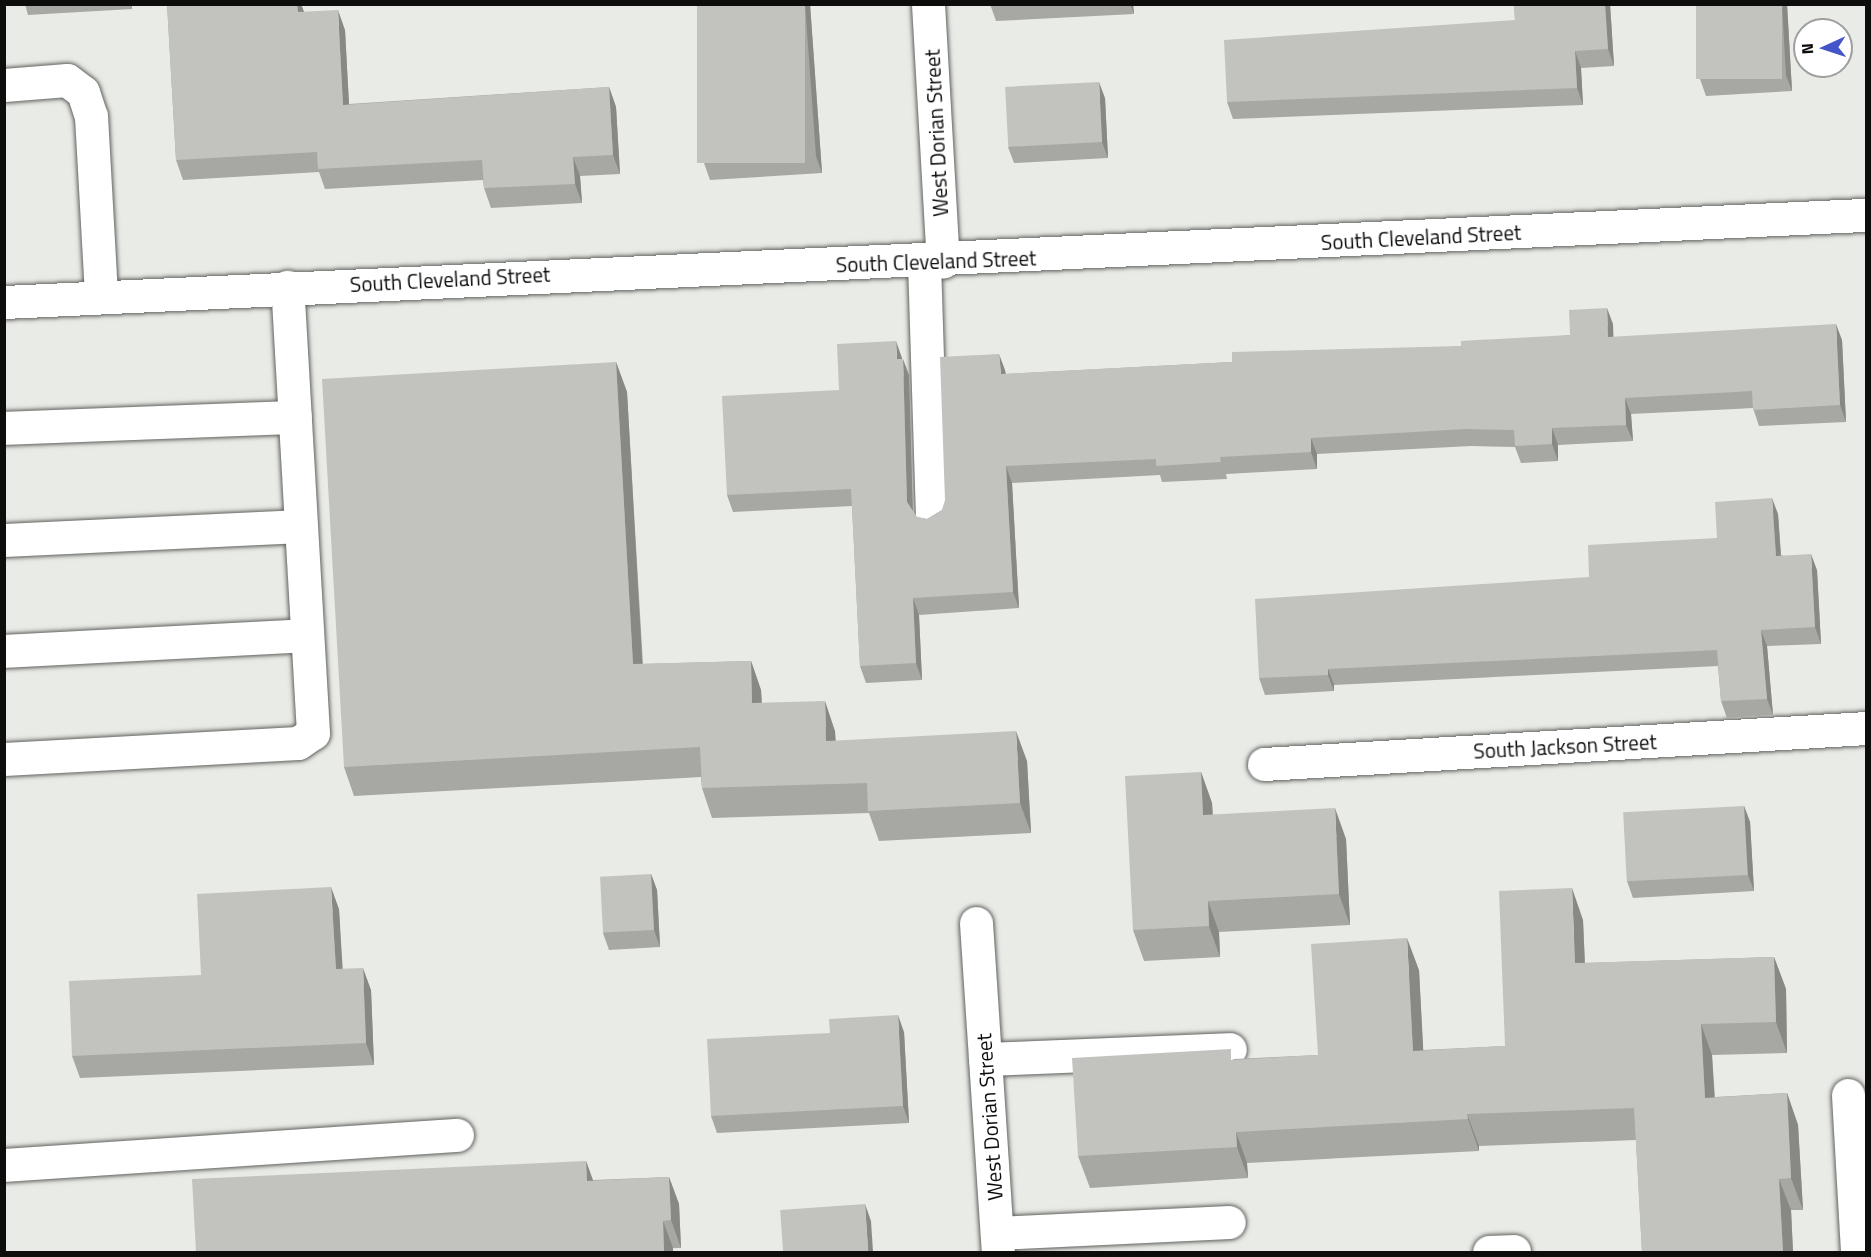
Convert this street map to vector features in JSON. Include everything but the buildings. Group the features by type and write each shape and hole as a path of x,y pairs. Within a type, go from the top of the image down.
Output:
{"street":[{"name":"West Dorian Street","path":"928,4 934,262 932,517"},
{"path":"4,84 67,80 82,92 91,116 100,297"},
{"name":"South Cleveland Street","path":"4,302 287,287 934,262 1866,215"},
{"path":"4,759 297,743 313,733 287,287"},
{"path":"4,428 295,417"},
{"path":"4,540 302,526"},
{"path":"4,651 307,635"},
{"name":"South Jackson Street","path":"1263,764 1866,728"},
{"name":"West Dorian Street","path":"976,923 997,1243"},
{"path":"985,1059 1230,1048"},
{"path":"1848,1095 1859,1165 1857,1250"},
{"path":"4,1165 457,1135"},
{"path":"997,1243 1229,1222"}]}
